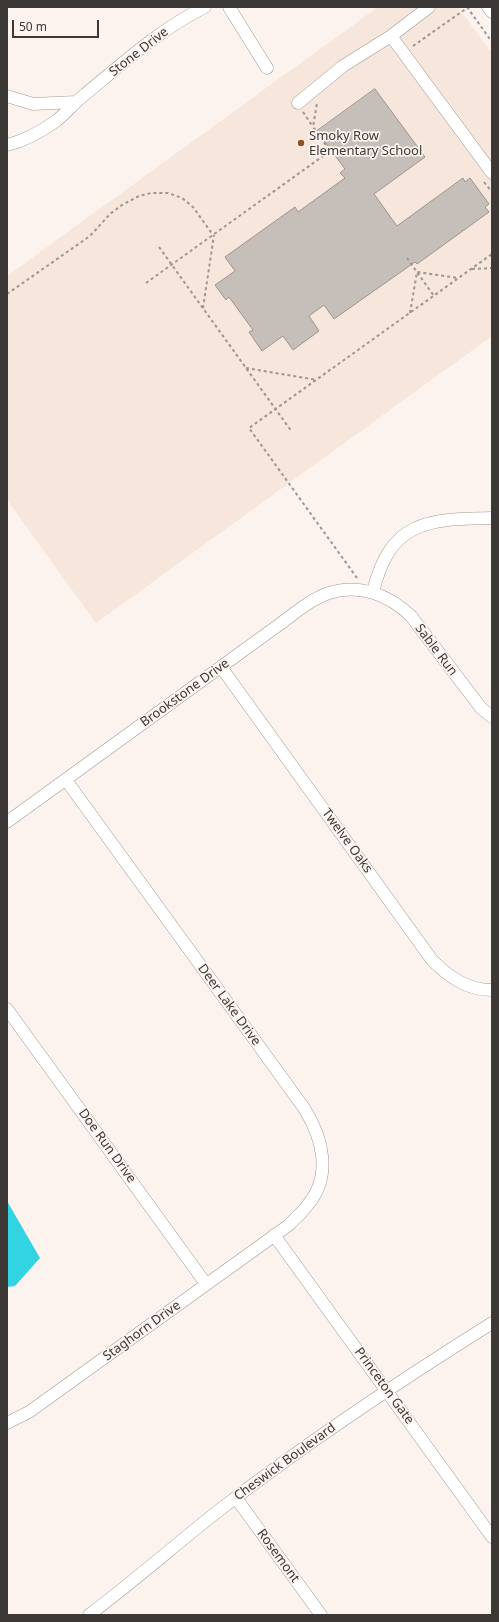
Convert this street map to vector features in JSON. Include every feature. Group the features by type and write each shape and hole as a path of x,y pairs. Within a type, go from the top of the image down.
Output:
{"street":[{"name":"Stone Drive","path":"7,145 32,135 56,121 76,102 165,30 183,18 205,7"},
{"path":"229,7 267,68"},
{"path":"298,103 343,66 391,36 429,7"},
{"path":"488,7 492,12"},
{"path":"391,36 487,176"},
{"path":"7,96 33,104 76,102"},
{"path":"374,589 378,572 387,554 402,536 413,529 446,520 492,518"},
{"name":"Brookstone Drive","path":"7,822 318,598 329,593 343,590 374,589"},
{"name":"Sable Run","path":"374,589 399,604 411,616 481,708 492,717"},
{"name":"Twelve Oaks","path":"221,667 432,960 445,974 459,982 473,988 492,990"},
{"name":"Deer Lake Drive","path":"66,780 314,1124 322,1150 323,1166 320,1182 307,1207 289,1225 274,1235"},
{"name":"Doe Run Drive","path":"7,1009 206,1284"},
{"name":"Staghorn Drive","path":"7,1423 29,1412 274,1235"},
{"name":"Princeton Gate","path":"274,1235 492,1537"},
{"name":"Cheswick Boulevard","path":"91,1614 236,1498 386,1390 492,1323"},
{"name":"Rosemont","path":"236,1498 321,1615"}],"path":[{"path":"404,53 467,7 492,42"},
{"path":"146,283 330,151 313,127 318,97"},
{"path":"487,176 492,192"},
{"path":"7,294 90,236 110,214 122,205 139,196 151,193 168,193 182,198 193,208 214,234 203,308"},
{"path":"159,247 292,432"},
{"path":"374,589 357,579 249,428 492,254"},
{"path":"407,258 434,296"},
{"path":"471,269 492,268"},
{"path":"417,272 458,278"},
{"path":"410,313 417,272"},
{"path":"246,368 317,380"}],"shaded area":[{"path":"378,7 458,7 492,54 492,336 96,623 7,500 7,276"}],"water":[{"path":"7,1201 40,1258 15,1286 7,1287"}],"building":[{"path":"375,89 425,157 374,194 397,226 463,178 465,182 470,178 489,204 485,207 489,212 417,264 415,262 334,319 324,305 309,316 319,331 293,350 283,336 262,351 249,332 253,330 229,297 226,300 215,285 235,271 225,257 295,207 298,212 345,178 340,173 345,169 317,131"}],"place":[{"name":"Smoky Row Elementary School","path":"301,143"}]}
